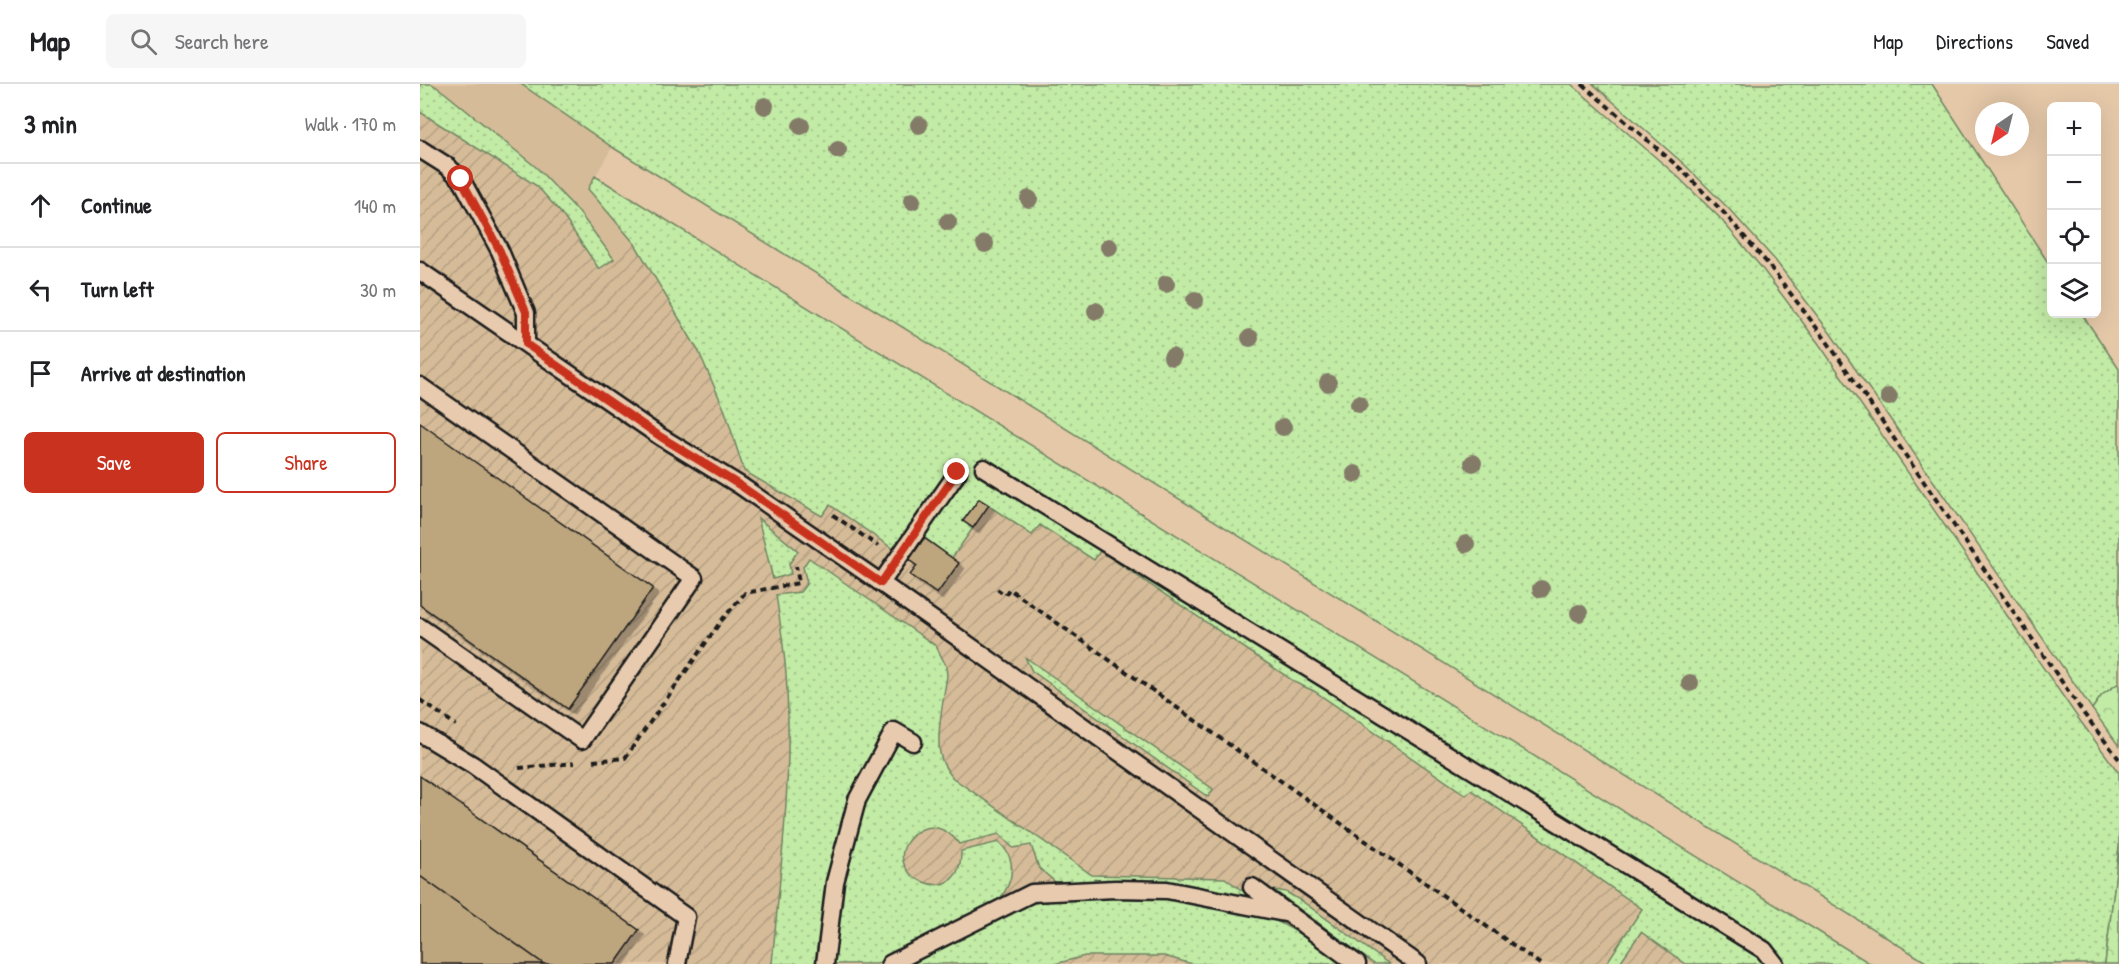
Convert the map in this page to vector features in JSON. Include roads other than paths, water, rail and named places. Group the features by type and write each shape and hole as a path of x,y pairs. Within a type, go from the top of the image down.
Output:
{"lane":[{"path":"420,149 447,166 461,179 500,251 526,312 526,344"},
{"path":"420,271 661,437 741,486 881,583 1418,964"},
{"path":"420,386 694,578 582,740 420,627"},
{"path":"984,468 1764,950 1775,964"},
{"path":"881,583 957,472"},
{"path":"501,683 510,669"},
{"path":"825,964 835,882 857,800 894,731 913,742"},
{"path":"420,733 473,765 686,917 677,964"},
{"path":"1252,887 1357,964"},
{"path":"890,964 1032,893 1115,889 1167,890 1290,914"}]}
